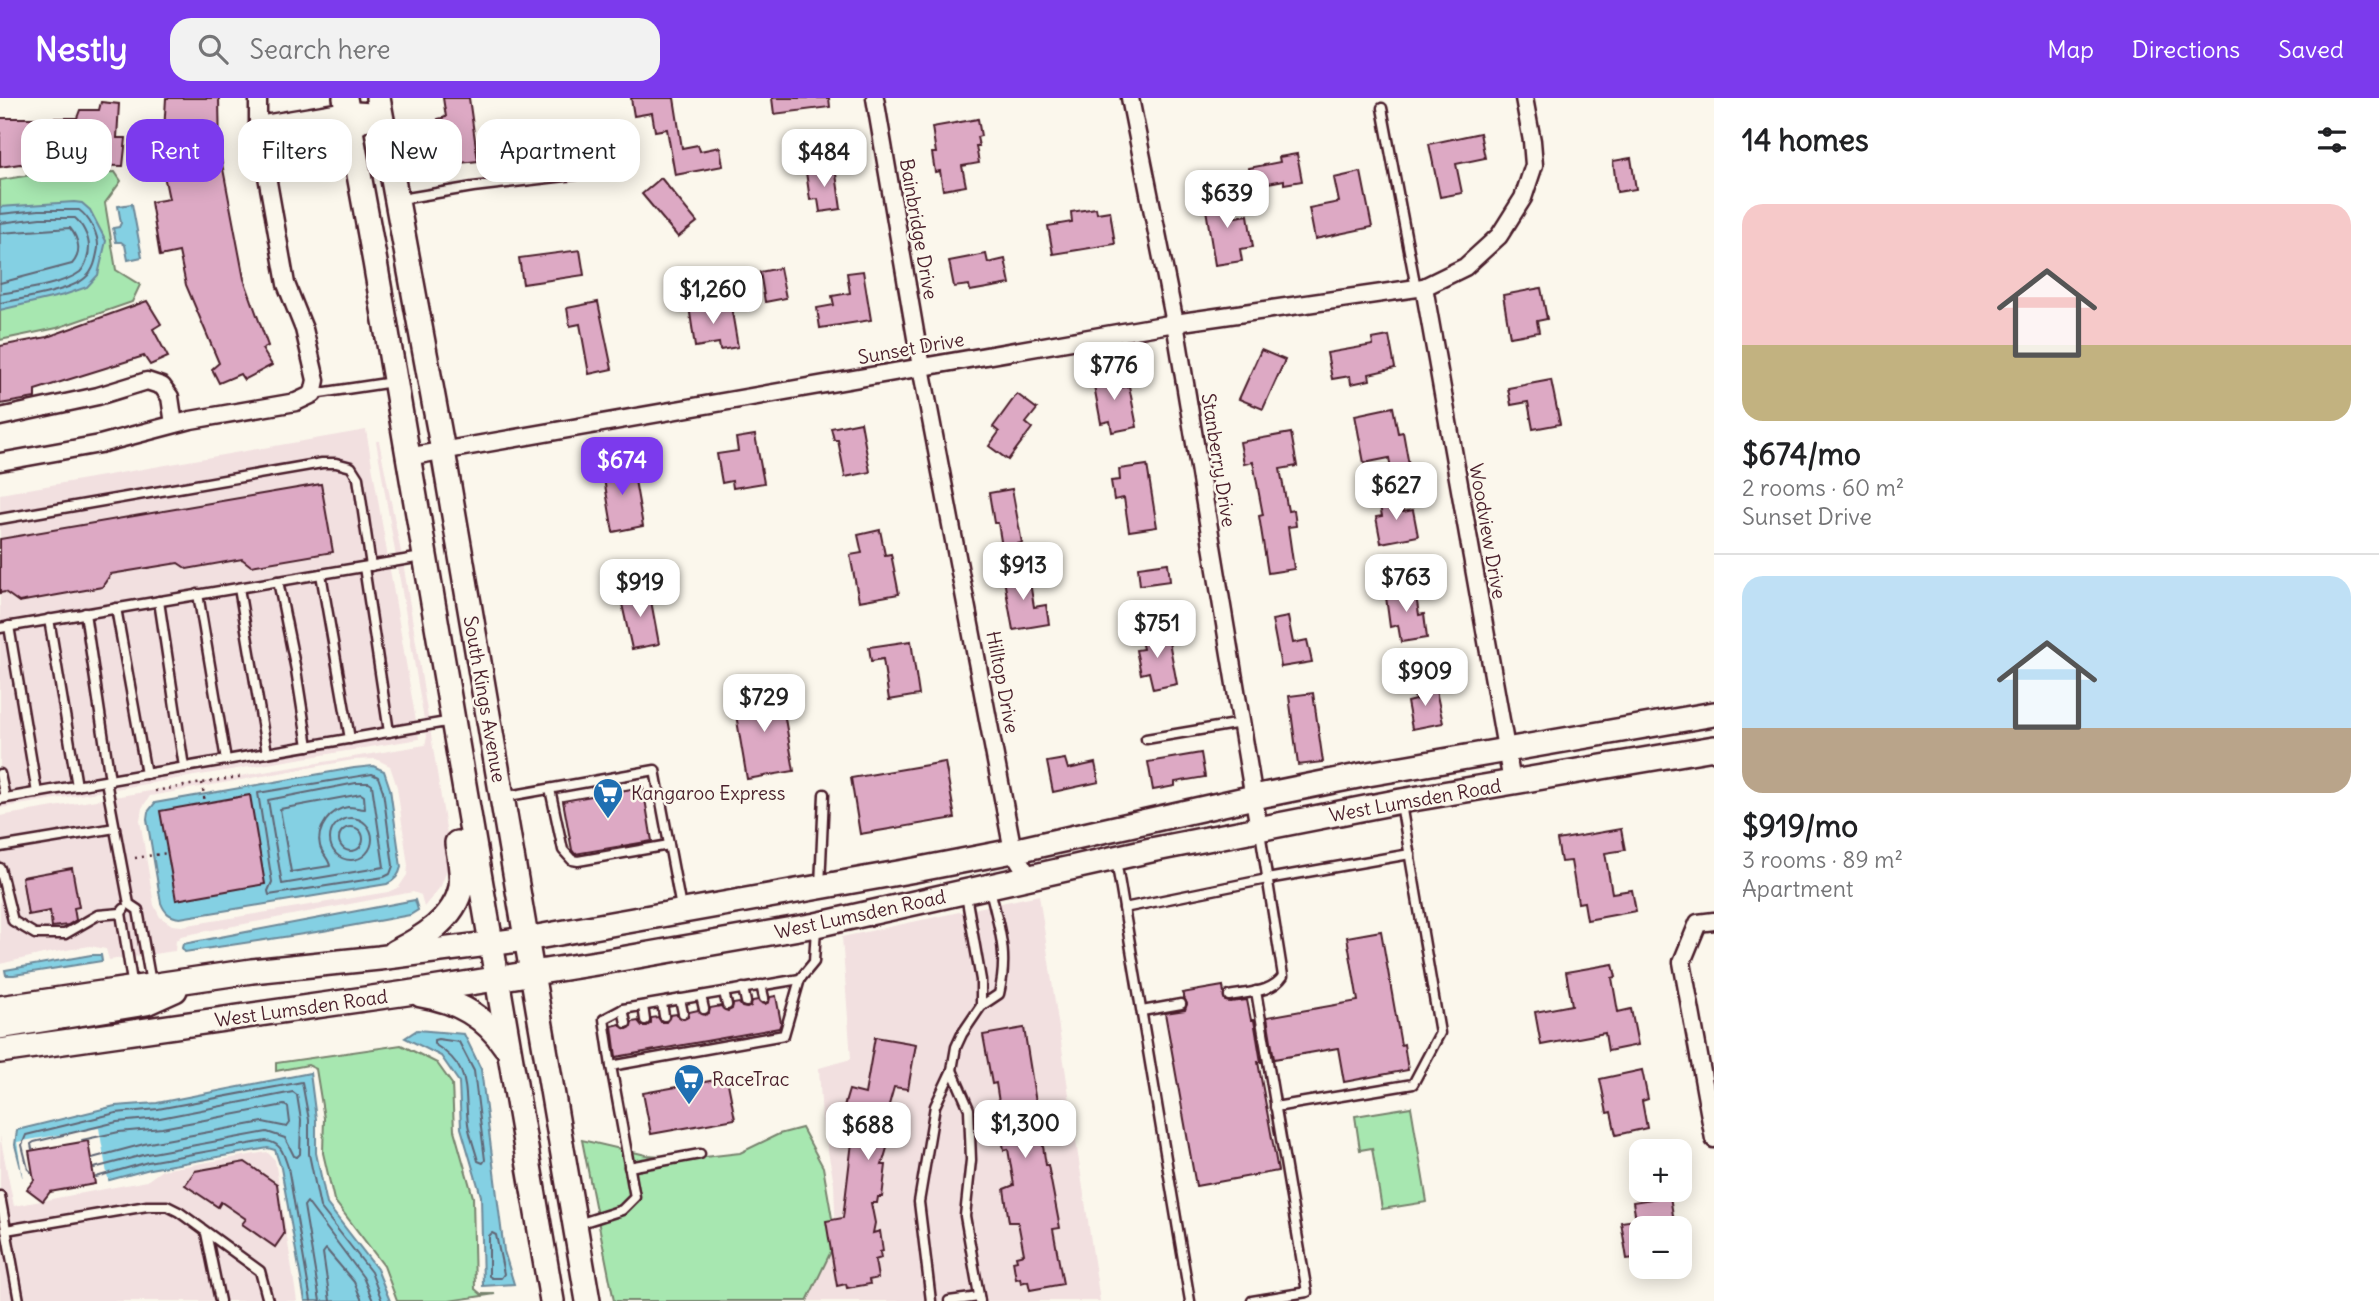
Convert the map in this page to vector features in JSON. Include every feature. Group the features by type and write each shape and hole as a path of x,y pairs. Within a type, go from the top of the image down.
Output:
{"main road":[{"name":"South Kings Avenue","path":"380,105 443,451 588,1301"},
{"name":"South Kings Avenue","path":"348,113 552,1301"},
{"name":"West Lumsden Road","path":"0,1008 200,979 526,939 1013,851 1254,797 1714,714"},
{"path":"379,958 430,932 455,903 461,888 461,870 442,749 452,721"},
{"name":"West Lumsden Road","path":"0,1051 496,980 816,925 1116,857 1401,801 1714,748"},
{"path":"0,1027 146,1003 200,979"},
{"path":"407,993 434,997 475,1014 495,1031 508,1052"}],"street":[{"path":"258,98 258,119"},
{"name":"Bainbridge Drive","path":"875,98 921,367"},
{"name":"Stanberry Drive","path":"1130,98 1175,323 1259,829"},
{"name":"Sunset Drive","path":"407,457 1175,323 1420,287 1465,267 1499,236 1523,198 1534,165 1524,98"},
{"path":"303,119 348,113 380,105"},
{"path":"0,462 100,444 174,424 296,402 313,394 316,380 304,329 286,284 268,182"},
{"name":"Woodview Drive","path":"1420,287 1511,782"},
{"name":"Hilltop Drive","path":"921,367 1013,851 1030,877"},
{"path":"0,417 98,396 147,381 162,386 170,397 174,424"},
{"path":"1714,921 1698,923 1682,961 1714,1139"}],"lane":[{"path":"1382,108 1420,287"},
{"path":"398,200 515,182"},
{"path":"313,394 394,382"},
{"path":"0,519 313,465 336,463 351,467 358,478 389,732"},
{"path":"37,793 4,627 424,557"},
{"path":"321,574 350,739"},
{"path":"278,581 308,746"},
{"path":"239,587 267,753"},
{"path":"198,594 226,760"},
{"path":"159,601 184,767"},
{"path":"116,608 146,774"},
{"path":"85,613 115,828 129,904 138,910 143,987"},
{"path":"49,619 77,786"},
{"path":"0,774 2,799 452,721"},
{"path":"1146,739 1241,723"},
{"path":"502,797 655,770 682,911"},
{"path":"550,789 563,850 572,860 669,845"},
{"path":"820,887 824,794"},
{"path":"1275,1107 1413,1084 1440,1033 1401,801"},
{"path":"0,847 115,828"},
{"path":"1229,996 1278,985 1283,976 1259,829"},
{"path":"1124,908 1267,878 1410,854"},
{"path":"1116,857 1190,1301"},
{"path":"1,870 13,921 35,934 65,934 98,915 121,913 129,904"},
{"path":"931,1301 919,1202 935,1106 952,1070 956,1047 962,1034 981,1006 999,994 1005,970 1003,948 989,886"},
{"path":"966,891 981,980 981,1006"},
{"path":"121,913 143,987"},
{"path":"611,1066 632,1058 671,1051 772,1033 784,1035 800,979 814,962 816,925"},
{"path":"575,1225 622,1210 635,1197 604,1019 623,1009 800,979"},
{"path":"761,985 764,998"},
{"path":"743,988 746,1002"},
{"path":"1252,1301 1307,1292 1256,991"},
{"path":"724,992 727,1005"},
{"path":"701,996 704,1009"},
{"path":"680,999 683,1013"},
{"path":"662,1003 664,1016"},
{"path":"1142,1011 1181,1004"},
{"path":"643,1006 645,1020"},
{"path":"623,1009 625,1023"},
{"path":"949,1301 979,1299 965,1216 971,1160 969,1109 952,1070"},
{"path":"629,1167 700,1154"},
{"path":"0,1196 19,1301"},
{"path":"6,1230 147,1206 167,1206 260,1271 268,1301"},
{"path":"206,1233 219,1301"}],"path":[{"path":"155,791 244,776"},
{"path":"202,783 205,803"},
{"path":"135,858 167,853"}],"shaded area":[{"path":"366,430 419,739 0,808 0,494"},
{"path":"376,441 379,441 403,562 451,859 441,886 424,907 421,895 413,892 181,936 176,941 175,951 109,960 106,949 90,946 0,964 0,816 425,745 427,737","holes":["376,759 390,766 397,787 408,866 407,875 399,887 388,892 182,926 172,925 160,917 154,905 140,820 142,808 150,796 353,760"]},
{"path":"1039,895 1100,1301 807,1301 836,1240 834,1183 822,1120 819,1068 851,1059 842,937"},
{"path":"0,1136 14,1206 147,1181 162,1170 267,1152 275,1160 297,1301 0,1301"}],"green space":[{"path":"112,172 115,172 121,181 105,203 116,270 140,285 132,302 57,328 0,340 0,180 21,177 21,182 112,182"},
{"path":"401,1045 437,1063 452,1084 454,1130 473,1197 475,1289 481,1294 495,1294 449,1301 397,1301 384,1266 334,1200 323,1153 324,1118 316,1069 308,1065 276,1071 276,1063"},
{"path":"1411,1107 1427,1202 1382,1209 1372,1148 1360,1150 1355,1116"},
{"path":"802,1128 823,1167 836,1241 807,1301 614,1301 582,1140 646,1155 696,1158 740,1153 779,1134"}],"water":[{"path":"82,203 90,210 106,241 98,275 87,287 0,310 0,207"},
{"path":"132,204 142,257 128,260 125,245 116,242 113,228 119,227 121,223 118,206"},
{"path":"373,766 384,771 390,789 401,867 392,881 180,918 164,909 147,819 148,812 155,803"},
{"path":"415,900 418,910 410,915 185,952 182,948 183,944"},
{"path":"101,955 102,961 6,975 5,970"},
{"path":"417,1030 464,1034 481,1069 504,1251 514,1284 483,1286 481,1196 461,1128 459,1082 441,1056 405,1038"},
{"path":"310,1073 316,1119 316,1153 327,1204 377,1269 390,1301 305,1301 281,1168 275,1150 268,1148 150,1169 95,1184 34,1180 23,1176 15,1145 17,1130 115,1106 157,1103"}],"pier":[{"path":"99,1128 109,1185 50,1195 23,1180 17,1142"}],"building":[{"path":"166,98 219,98 219,119 165,119"},
{"path":"443,98 469,98 476,161 462,163 462,119 438,119 446,117"},
{"path":"631,98 674,98 682,148 698,145 700,151 720,147 723,166 675,175 667,129 655,131 652,113 634,116"},
{"path":"772,98 829,98 830,107 774,114"},
{"path":"101,102 119,104 117,138 126,138 123,166 112,166 112,119 21,119 21,164 0,167 0,118 77,118 80,110 99,110"},
{"path":"978,119 981,136 977,137 979,146 976,146 979,163 962,166 966,186 943,190 940,171 935,172 932,153 936,153 932,127"},
{"path":"1480,133 1485,158 1456,164 1462,193 1440,197 1429,144"},
{"path":"1297,154 1302,181 1284,184 1284,180 1252,186 1249,168 1280,162 1279,157"},
{"path":"1631,158 1636,189 1617,192 1613,161"},
{"path":"835,167 841,209 820,212 818,199 810,200 806,172"},
{"path":"1361,172 1372,227 1315,239 1309,208 1339,202 1334,178"},
{"path":"224,174 244,279 268,346 262,349 272,365 244,380 240,374 219,383 212,369 219,363 186,285 179,252 160,256 151,202 169,199 165,182 224,182"},
{"path":"661,178 697,222 678,237 642,194"},
{"path":"1231,193 1235,217 1248,215 1253,247 1240,249 1242,261 1215,265 1204,197"},
{"path":"1096,208 1097,213 1110,211 1115,244 1053,254 1048,226 1072,222 1071,212"},
{"path":"580,250 584,275 523,284 519,258"},
{"path":"986,254 988,263 1005,259 1010,284 970,291 969,285 954,287 949,261"},
{"path":"780,268 786,298 765,302 760,272"},
{"path":"863,271 871,320 820,328 817,308 834,305 832,296 850,293 847,273"},
{"path":"1541,288 1547,319 1537,321 1539,332 1510,337 1503,295"},
{"path":"147,301 161,324 153,329 168,357 150,365 144,356 35,390 35,398 0,404 0,346 47,337"},
{"path":"598,302 612,369 589,374 580,324 570,326 567,308"},
{"path":"716,302 717,308 731,306 738,347 720,350 719,343 695,347 689,306"},
{"path":"1389,336 1395,368 1369,374 1370,380 1351,384 1350,376 1332,379 1327,353 1373,345 1372,339"},
{"path":"1261,350 1285,360 1263,409 1239,399"},
{"path":"1115,370 1118,388 1129,386 1137,427 1112,432 1110,421 1101,423 1092,375"},
{"path":"1551,380 1560,424 1533,429 1528,402 1511,405 1508,388"},
{"path":"1017,394 1037,409 1026,423 1032,428 1008,460 989,446 999,432 993,427"},
{"path":"1393,407 1398,433 1403,432 1410,471 1392,475 1389,458 1364,463 1355,415"},
{"path":"861,422 870,472 845,477 838,440 834,440 831,428"},
{"path":"1291,433 1297,466 1280,469 1288,511 1294,510 1296,526 1288,527 1294,569 1268,573 1259,516 1263,515 1253,462 1244,464 1240,442"},
{"path":"755,435 764,483 733,488 732,481 722,483 717,454 738,451 736,438"},
{"path":"632,463 643,526 613,532 602,467"},
{"path":"1147,465 1157,527 1129,531 1124,498 1114,500 1111,481 1120,480 1119,469"},
{"path":"321,484 333,552 251,566 242,559 187,569 178,563 111,574 102,587 19,602 5,592 0,593 0,539"},
{"path":"1012,489 1022,543 1002,547 998,523 994,523 989,493"},
{"path":"1400,497 1403,512 1413,510 1418,536 1381,543 1376,517 1382,516 1379,501"},
{"path":"880,530 885,555 891,554 899,594 859,601 850,555 862,553 858,535"},
{"path":"1168,563 1170,581 1140,585 1138,567"},
{"path":"1028,570 1034,607 1046,605 1049,624 1013,630 1003,574"},
{"path":"1414,583 1419,615 1424,614 1427,638 1401,642 1398,625 1390,627 1386,597 1397,596 1395,586"},
{"path":"649,590 659,644 632,649 620,595"},
{"path":"1288,617 1293,643 1307,640 1312,662 1281,667 1272,620"},
{"path":"1167,631 1177,684 1153,689 1149,672 1141,674 1136,650 1143,649 1140,636"},
{"path":"911,641 919,695 889,700 883,659 871,661 869,647"},
{"path":"1435,686 1443,723 1412,729 1407,702 1415,700 1413,690"},
{"path":"780,689 794,771 747,779 733,697"},
{"path":"1313,693 1323,762 1298,765 1289,696"},
{"path":"1201,753 1205,777 1175,782 1175,786 1153,790 1148,762"},
{"path":"1065,759 1068,769 1095,763 1099,782 1053,792 1047,762"},
{"path":"945,762 955,818 860,834 851,778"},
{"path":"643,787 652,841 575,854 563,801"},
{"path":"250,795 265,884 176,900 160,811"},
{"path":"1621,829 1625,850 1605,853 1612,893 1632,890 1636,911 1587,920 1584,902 1578,903 1571,861 1561,862 1557,840"},
{"path":"72,868 79,907 74,908 76,920 68,925 52,927 50,911 28,915 22,877"},
{"path":"1381,931 1401,1045 1404,1044 1408,1070 1344,1082 1338,1048 1274,1059 1267,1017 1358,1001 1347,937"},
{"path":"1613,964 1616,977 1612,978 1618,1012 1631,1009 1638,1045 1608,1051 1605,1033 1541,1045 1535,1012 1572,1005 1566,972"},
{"path":"1223,986 1225,1001 1247,1000 1251,1020 1254,1020 1261,1062 1258,1062 1278,1171 1196,1186 1165,1013 1185,1010 1187,1004 1182,993"},
{"name":"RaceTrac","path":"776,996 781,1023 779,1028 616,1057 612,1026 620,1024 627,1029 632,1022 638,1021 642,1026 647,1026 651,1023 651,1018 658,1017 661,1022 666,1022 670,1015 677,1014 684,1019 689,1012 698,1010 705,1015 710,1008 721,1006 728,1011 733,1004 739,1003 747,1008 752,1001 758,1000 765,1004 770,997"},
{"path":"1024,1028 1046,1165 1060,1228 1053,1229 1063,1284 1030,1290 1028,1281 1021,1283 1020,1278 1016,1279 1013,1261 1017,1260 1016,1256 1024,1254 1018,1222 1009,1222 1004,1189 1014,1185 1008,1149 1004,1150 996,1083 992,1084 983,1035"},
{"path":"875,1037 916,1044 908,1089 894,1087 887,1112 899,1119 882,1165 886,1165 882,1197 878,1197 877,1203 871,1203 875,1223 873,1233 880,1231 883,1251 880,1252 881,1258 875,1260 878,1278 869,1280 870,1284 847,1288 846,1284 837,1286 826,1221 843,1218 852,1142 835,1137 849,1090 865,1094"},
{"path":"1642,1070 1648,1099 1642,1101 1647,1128 1616,1135 1611,1112 1607,1113 1600,1079"},
{"name":"RaceTrac","path":"727,1078 735,1119 651,1134 643,1093"},
{"path":"88,1141 95,1184 50,1192 43,1201 27,1189 34,1180 29,1151"},
{"path":"245,1162 277,1184 284,1234 275,1247 242,1224 246,1219 221,1202 218,1207 185,1185 195,1171"},
{"path":"1633,1202 1671,1202 1673,1216 1635,1216"},
{"path":"1629,1221 1629,1259 1627,1259 1621,1222"}],"place":[{"name":"Kangaroo Express","path":"608,820"},
{"name":"RaceTrac","path":"689,1106"}]}
